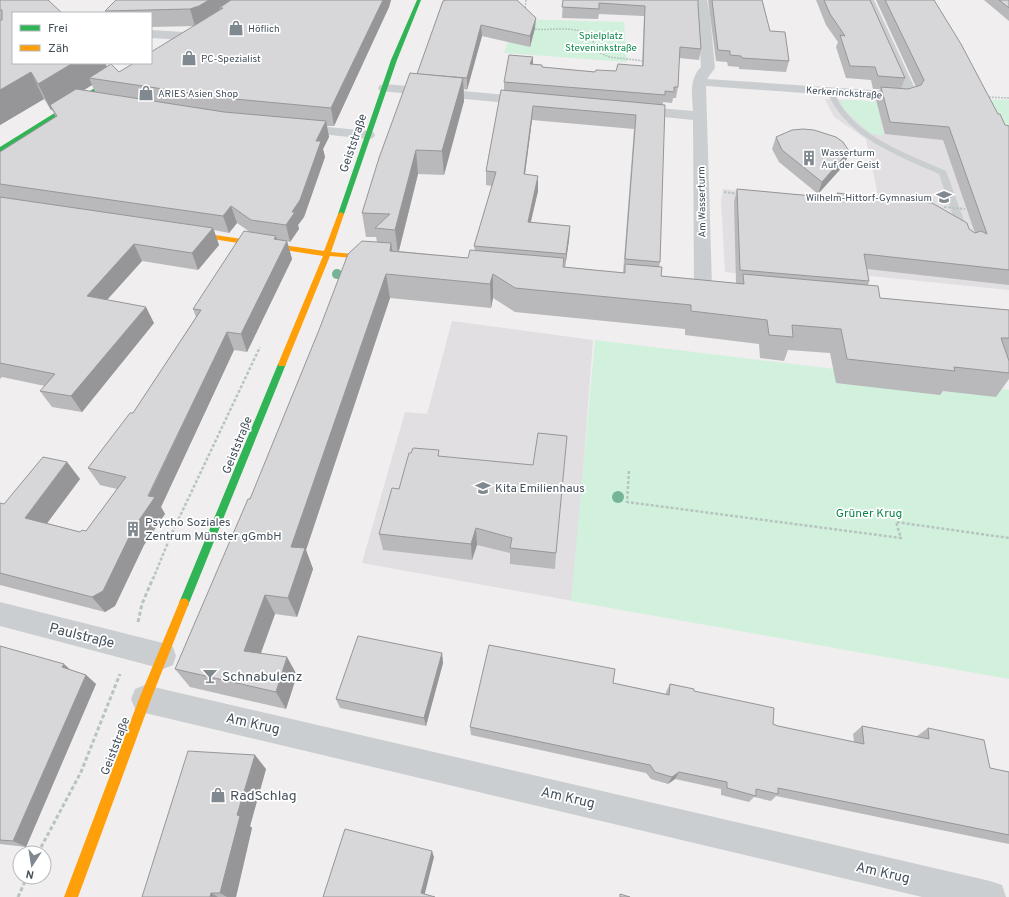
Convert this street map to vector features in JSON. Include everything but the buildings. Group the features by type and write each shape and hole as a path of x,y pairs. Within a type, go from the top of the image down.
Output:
{"street":[{"name":"Geiststraße","path":"71,897 145,699 327,254 394,60 419,0"},
{"path":"699,82 701,75 708,68 704,15 701,0"},
{"name":"Kerkerinckstraße","path":"699,82 902,96 910,92 868,0"},
{"path":"152,34 191,32"},
{"path":"171,44 191,32"},
{"path":"0,150 137,64"},
{"name":"Am Wasserturm","path":"699,82 703,287"},
{"path":"385,88 540,102"},
{"path":"81,99 100,102"},
{"path":"620,109 699,116"},
{"path":"284,127 368,135"},
{"path":"180,232 327,254 386,259"},
{"name":"Paulstraße","path":"0,614 163,656"},
{"name":"Am Krug","path":"145,699 990,897"}],"lane":[{"path":"831,92 833,100 846,118 865,134 943,173 968,242"}],"path":[{"path":"524,15 526,0"},
{"path":"527,27 538,30 574,29 584,31 592,36 596,51 604,56 645,61"},
{"path":"985,97 1009,98"},
{"path":"700,190 742,194"},
{"path":"944,207 965,209"},
{"path":"42,845 81,772 130,648 142,604 171,535 261,346"},
{"path":"629,471 627,502 901,538 896,522 1009,538"},
{"path":"18,897 23,885"}],"shaded area":[{"name":"Wilhelm-Hittorf-Gymnasium","path":"825,99 887,102 1009,100 1009,290 861,275 862,286 725,272 721,201 723,189 880,205 866,139 834,117"},
{"name":"Kita Emilienhaus","path":"452,321 593,340 573,601 362,563 405,412 427,414"}],"green space":[{"name":"Spielplatz Steveninkstraße","path":"515,19 624,22 627,62 504,53"},
{"path":"929,97 1009,100 1009,129 1000,125 879,114 884,135 871,134 845,110 840,100 931,103"},
{"name":"Grüner Krug","path":"595,340 1009,390 1009,679 571,601"}],"traffic: fast":[{"path":"341,214 394,60 419,0"},
{"path":"0,150 137,64"},
{"path":"184,603 282,364"}],"traffic: slow":[{"path":"282,364 327,254 341,214"},
{"path":"187,233 327,254 377,258"},
{"path":"71,897 145,699 184,603"}],"place":[{"name":"Höflich","path":"236,28"},
{"name":"PC-Spezialist","path":"189,58"},
{"name":"ARIES Asien Shop","path":"146,93"},
{"name":"Wasserturm Auf der Geist","path":"809,158"},
{"name":"Wilhelm-Hittorf-Gymnasium","path":"944,197"},
{"name":"Kita Emilienhaus","path":"483,488"},
{"name":"Psycho Soziales Zentrum Münster gGmbH","path":"133,529"},
{"name":"Schnabulenz","path":"210,676"},
{"name":"RadSchlag","path":"218,795"}]}
